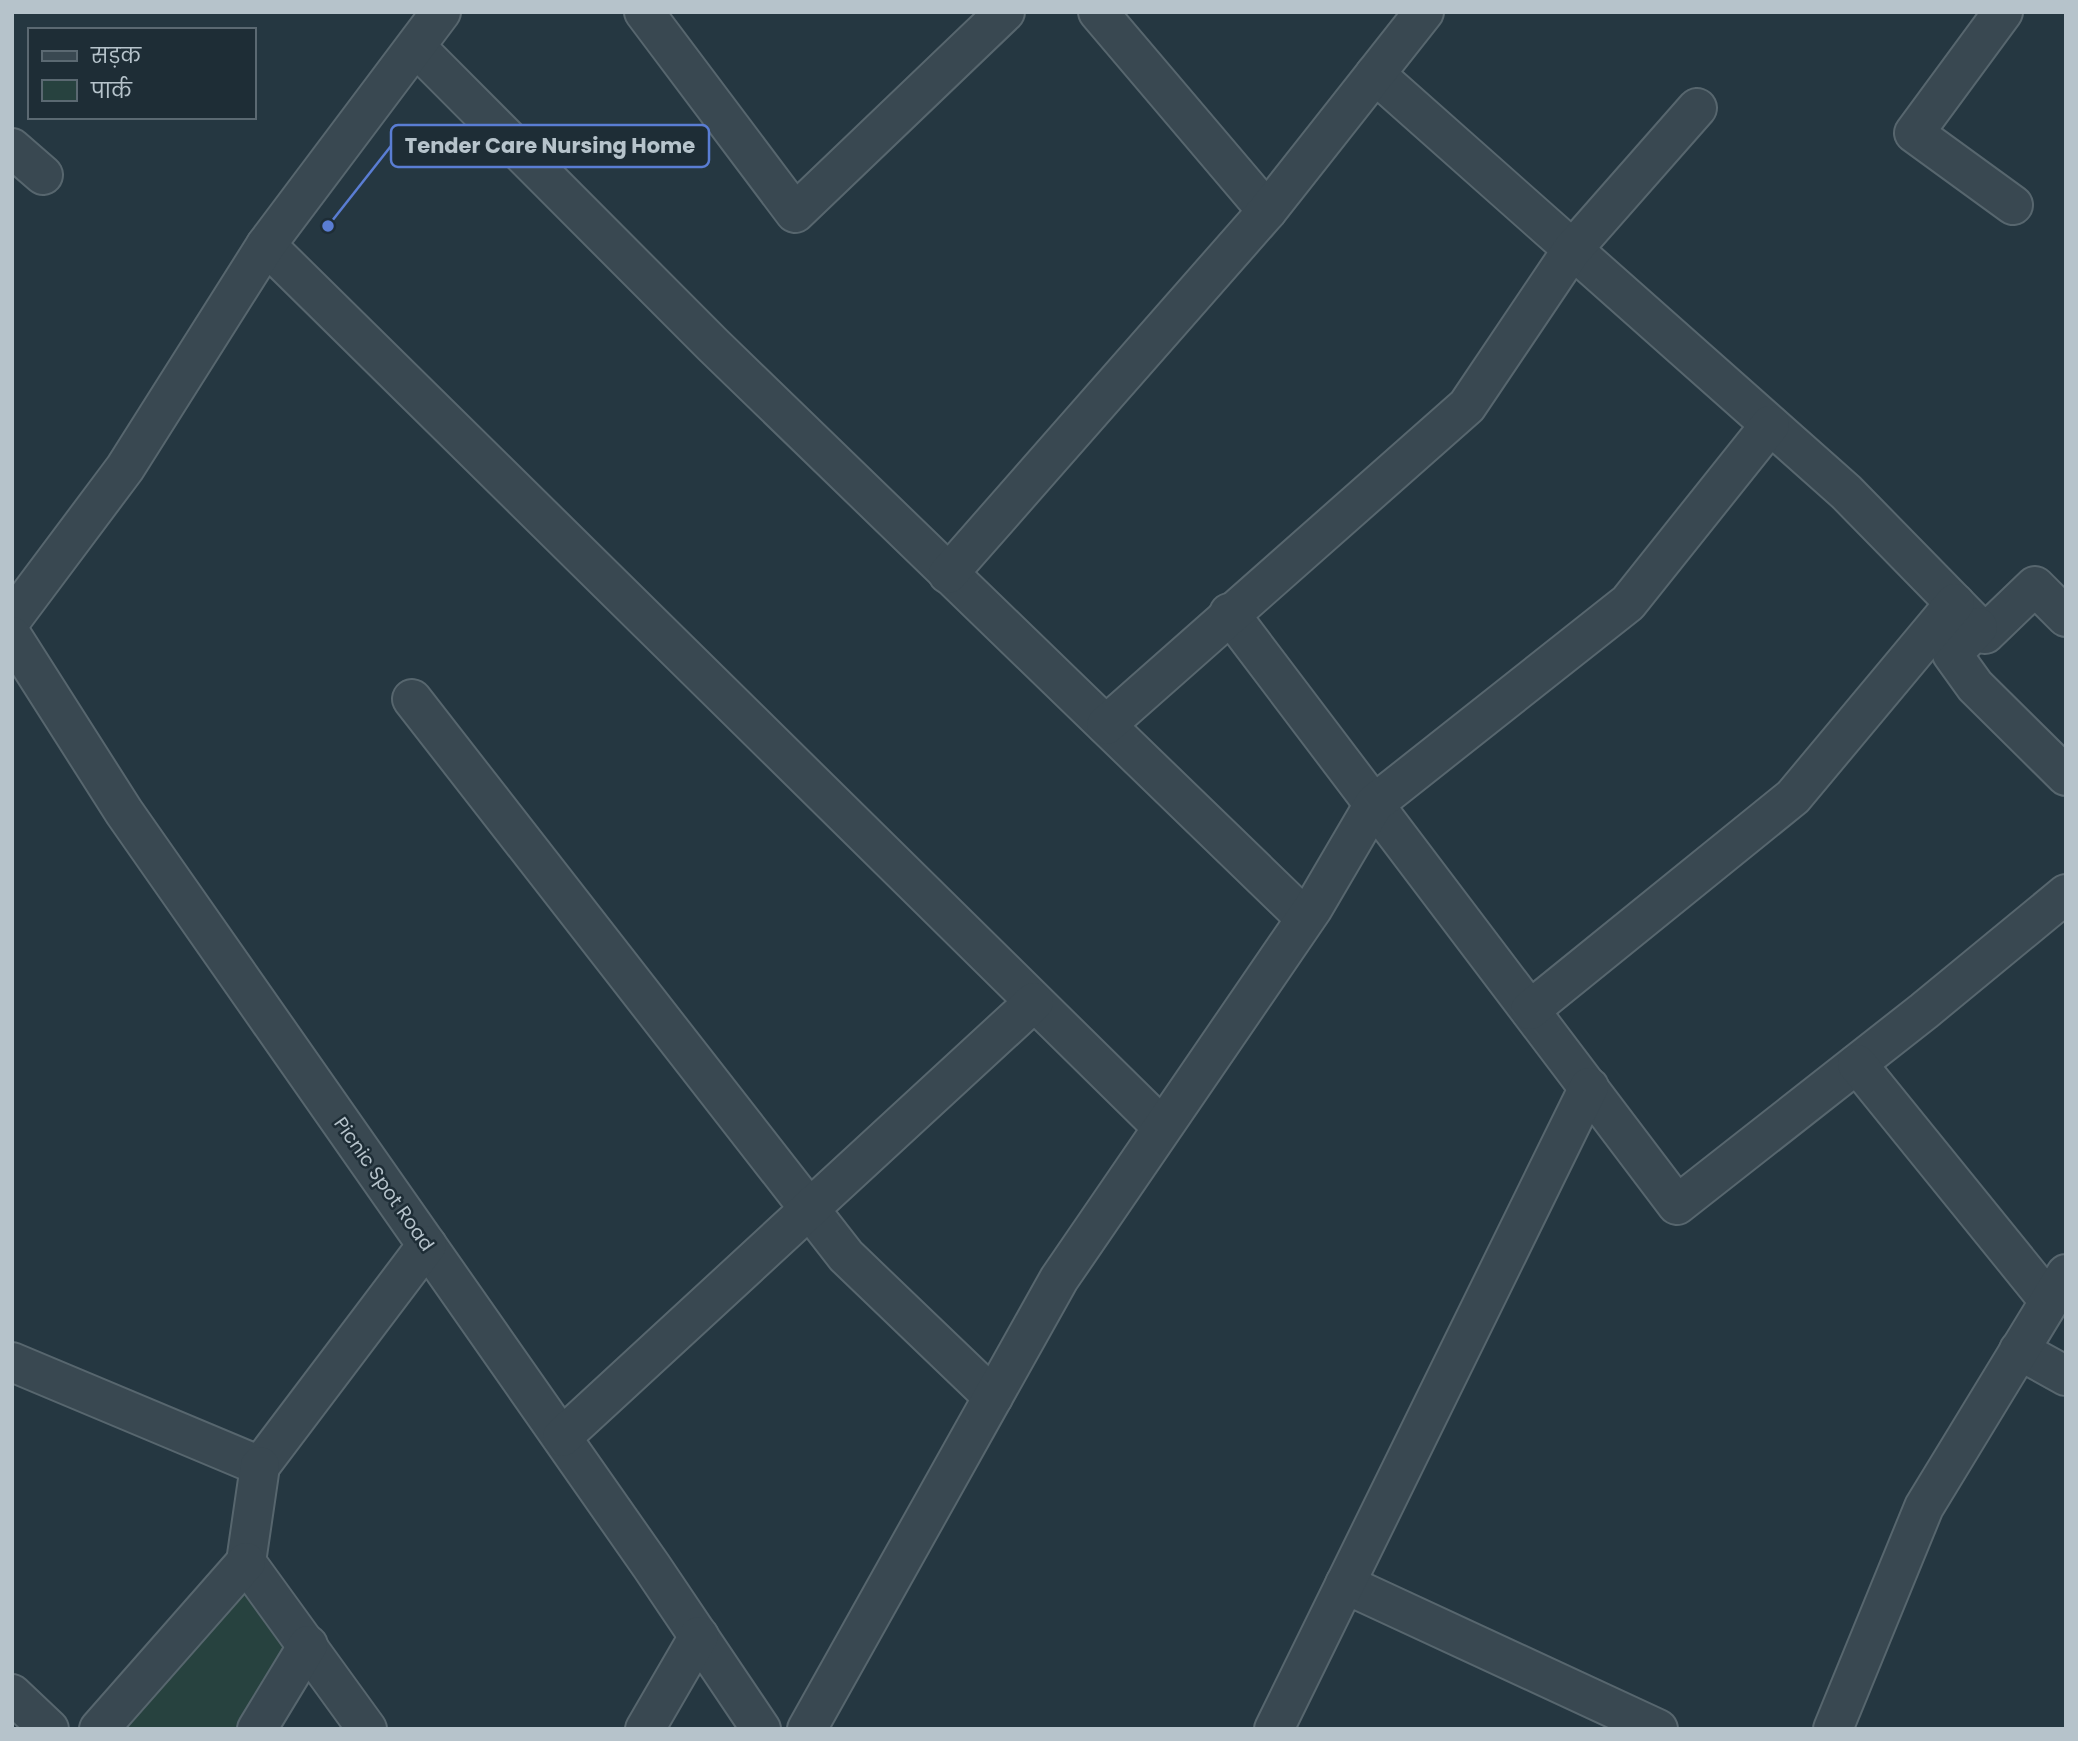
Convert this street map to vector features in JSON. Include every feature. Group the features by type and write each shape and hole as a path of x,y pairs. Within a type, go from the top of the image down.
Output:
{"street":[{"path":"12,619 125,468 266,244 441,12"},
{"path":"644,12 795,213 1005,12"},
{"path":"1098,12 1267,211"},
{"path":"948,574 1267,211 1423,12"},
{"path":"2003,12 1914,133 2014,205"},
{"path":"416,47 713,345 1306,918"},
{"path":"1375,74 1846,492 1985,634 2035,586 2066,617"},
{"path":"1106,725 1229,613 1467,406 1572,250 1697,108"},
{"path":"12,148 43,175"},
{"path":"266,244 1162,1127"},
{"path":"807,1729 1059,1279 1306,918 1374,804 1628,603 1770,425"},
{"path":"1229,613 1677,1205 1857,1064 2066,894"},
{"path":"1967,615 1952,654 1975,686 2066,776"},
{"path":"1530,1010 1793,797 1967,615"},
{"name":"Picnic Spot Road","path":"12,636 124,812 562,1437 761,1729"},
{"path":"412,699 846,1256 993,1397"},
{"path":"562,1437 1034,1002"},
{"path":"1833,1729 1924,1507 2057,1287 1857,1064"},
{"path":"1275,1729 1589,1087"},
{"path":"99,1729 246,1562 260,1466 427,1245"},
{"path":"2019,1350 2066,1376"},
{"path":"12,1362 260,1466"},
{"path":"246,1562 367,1729"},
{"path":"1345,1584 1658,1729"},
{"path":"645,1729 699,1636"},
{"path":"257,1729 308,1645"},
{"path":"12,1694 49,1729"}],"green space":[{"path":"242,1590 290,1649 236,1729 114,1729"}],"place":[{"name":"Tender Care Nursing Home","path":"328,226"}]}
